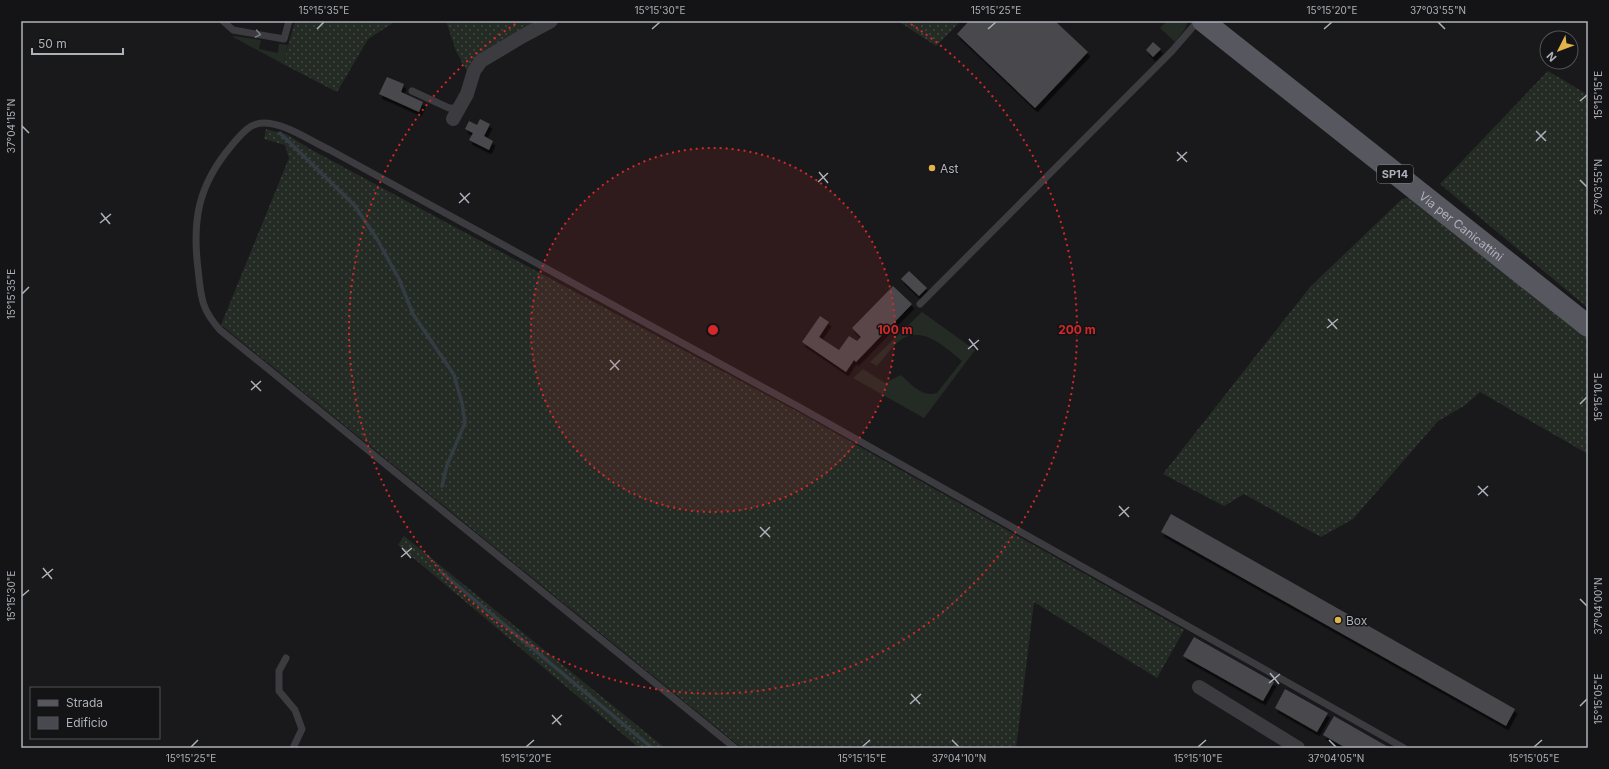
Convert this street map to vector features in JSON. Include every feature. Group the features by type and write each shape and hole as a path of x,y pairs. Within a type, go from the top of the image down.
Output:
{"main road":[{"name":"Via per Canicattini","path":"1203,21 1588,326"},
{"name":"Via per Canicattini","path":"1218,21 1588,314"}],"street":[{"path":"456,114 467,94 474,71 481,61 522,36 551,21"},
{"path":"1199,687 1298,748"}],"lane":[{"path":"223,21 233,30 284,39 289,21"},
{"path":"920,304 1172,51 1198,21"},
{"path":"412,91 449,108 456,114"},
{"path":"735,748 237,345 220,330 210,318 204,308 201,296 195,236 196,218 207,186 218,165 230,148 249,128 262,123 283,127 330,150 801,408 1404,748"},
{"path":"286,658 279,671 279,691 295,710 302,729 293,748"}],"shaded area":[{"path":"295,21 396,21 368,39 337,92 283,64"},
{"path":"446,21 539,21 468,73 456,51"},
{"path":"898,21 961,21 936,46"},
{"path":"1167,21 1186,21 1187,24 1185,29 1175,42 1160,28"},
{"path":"233,37 261,40 259,49 278,53 279,44 288,45 283,64"},
{"path":"1548,71 1588,95 1588,308 1440,184"},
{"path":"266,129 288,135 310,149 800,413 1184,630 1157,678 1034,602 1016,748 742,748 221,325 289,158 285,145 264,139"},
{"path":"1410,198 1588,338 1588,454 1480,392 1464,406 1438,421 1353,519 1321,537 1244,494 1224,506 1163,474 1310,287 1402,199"},
{"path":"922,312 975,350 924,418 853,378 863,369 885,383 901,375 913,386 926,394 937,393 962,361 933,339 916,335 907,336 899,341 890,350 877,366 870,362"},
{"path":"404,536 665,748 639,748 398,545"}],"building":[{"path":"969,21 1055,21 1088,52 1035,108 957,34"},
{"path":"1153,42 1161,49 1153,57 1146,50"},
{"path":"387,77 404,84 401,92 423,102 419,112 379,94"},
{"path":"480,119 490,124 484,136 493,141 489,150 469,140 473,133 465,129 469,121 477,125"},
{"path":"909,271 927,288 919,296 901,279"},
{"path":"893,286 912,304 856,362 854,360 846,372 802,342 820,316 829,322 819,337 839,350 849,336 857,341 861,337 852,328"},
{"name":"Box","path":"1171,514 1515,709 1506,726 1161,532"},
{"path":"1194,637 1274,682 1263,701 1183,656"},
{"path":"1285,689 1328,713 1317,732 1275,708"},
{"path":"1334,716 1390,748 1346,748 1323,735"}],"waterway":[{"path":"280,133 355,206 377,239 399,279 413,314 454,375 462,403 465,423 447,465 442,486"},
{"path":"441,572 652,748"}],"place":[{"name":"Ast","path":"932,168"},
{"name":"Box","path":"1338,620"}]}
